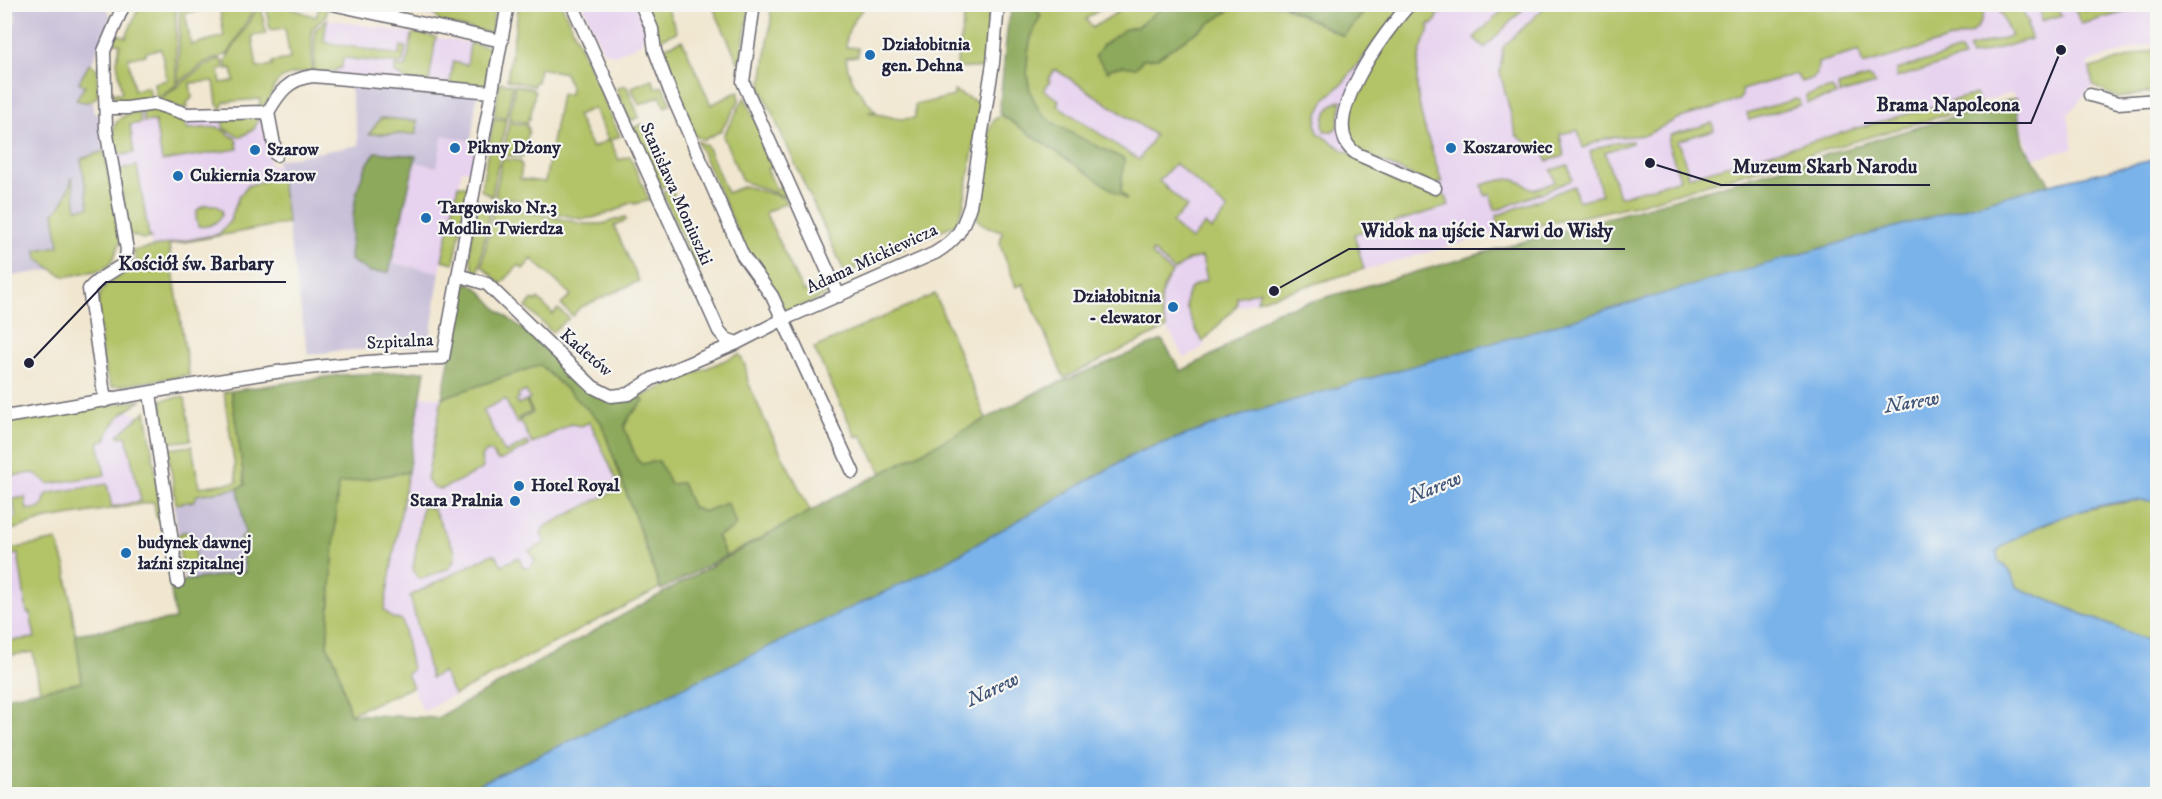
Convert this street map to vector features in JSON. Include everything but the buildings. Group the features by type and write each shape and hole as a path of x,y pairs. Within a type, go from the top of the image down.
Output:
{"street":[{"path":"105,401 89,289 97,280 111,274 125,263 127,250 109,144 105,108 104,51 124,4"},
{"path":"332,4 502,41"},
{"name":"Szpitalna","path":"4,417 310,367 394,359 443,358 508,4"},
{"name":"Stanisława Moniuszki","path":"572,4 719,331 726,339 737,343"},
{"path":"641,4 652,29 655,51 670,91 743,256 772,296 853,472"},
{"path":"754,4 743,82 839,296"},
{"name":"Adama Mickiewicza","path":"782,320 935,253 952,243 960,231 970,206 986,114 998,4"},
{"path":"1410,4 1373,52 1348,100 1344,128 1345,140 1352,151 1357,154 1436,188"},
{"path":"276,155 268,112 280,91 291,81 309,76 492,92"},
{"path":"2090,96 2118,103 2157,100"},
{"path":"105,108 156,104 187,114 268,112"},
{"name":"Kadetów","path":"458,274 487,284 593,387 611,396 629,394 652,379 737,343"},
{"path":"737,343 782,320"},
{"path":"150,393 178,582"}],"shaded area":[{"path":"5,5 107,5 111,17 92,63 80,82 85,85 76,100 93,102 93,112 98,115 104,151 81,159 98,263 5,277 4,41 16,20 15,12"},
{"path":"361,5 437,5 434,9 435,17"},
{"path":"583,5 635,5 646,30 641,43 615,55 603,51"},
{"path":"1040,5 1107,5 1086,19 1103,45 1109,71 1110,69 1291,199 1257,301 1237,307 1236,305 1203,341 1205,346 1185,358 1167,328 1152,335 1150,254 1153,251 999,113"},
{"path":"1394,5 2157,5 2157,42 2088,62 2094,85 2068,114 2073,149 2031,159 2013,93 1980,102 1980,105 1639,204 1501,232 1363,269 1306,287 1341,171 1282,131"},
{"path":"327,19 470,43 467,65 453,63 450,84 314,72"},
{"path":"349,83 477,94 471,141 443,135 437,167 415,162 416,157 391,263 440,272 429,346 336,351 308,355 277,160 359,145"},
{"path":"151,108 256,117 263,121 270,166 278,165 288,223 152,248 150,238 143,239 129,234 112,136 117,122 125,114"},
{"name":"Targowisko Nr.3 Modlin Twierdza","path":"443,135 471,141 470,145 476,146 471,171 462,170 440,272 392,263 415,162 436,167"},
{"path":"540,365 601,422 660,588 423,711 407,673 392,618 384,610 421,396 442,398"},
{"path":"127,410 139,416 154,502 47,519 5,532 5,429"},
{"path":"238,488 245,534 240,538 245,572 185,582 174,506 194,501 196,495"},
{"path":"57,540 66,568 82,682 40,691 33,652 5,656 4,550"}],"green space":[{"path":"180,4 198,5 198,11 185,13 191,45 224,36 219,5 256,5 228,54 206,62 178,83"},
{"path":"1167,4 1238,5 1157,58 1143,59 1136,68 1123,66 1110,69 1108,72 1095,56 1103,45 1125,29 1137,27"},
{"path":"1983,4 1982,21 1971,33 1863,65 1859,51 1818,63 1817,74 1813,78 1801,82 1796,74 1741,90 1742,95 1739,100 1677,119 1646,135 1606,138 1583,148 1578,130 1560,134 1564,156 1547,161 1544,152 1537,150 1516,135 1500,72 1503,47 1547,5"},
{"path":"140,5 176,5 176,85 160,97 156,97 154,83 167,80 161,49 146,52 146,55 128,58 134,90 149,87 151,101 130,103 120,100 111,93 122,93 117,61 120,44 113,42 116,34 126,37"},
{"path":"261,5 266,34 252,36 257,68 272,66 272,62 290,59 285,28 270,30 266,5 281,5 316,17 320,6 327,8 326,15 312,29 312,71 289,75 279,80 267,103 259,109 260,99 224,102 221,110 217,104 214,81 190,83 192,98 187,103 188,108 158,101 206,65 220,59 224,69 219,70 221,83 234,81 232,68 227,69 225,61"},
{"path":"437,5 496,5 491,33 441,23 434,14"},
{"path":"519,5 562,5 620,136 610,140 619,160 630,156 649,200 634,204 633,202 623,208 593,218 581,219 548,211 530,202 495,196 502,159 520,161 522,165 520,179 545,182 561,94 570,94 571,89 565,73 540,68 534,86 507,80","holes":["594,108 608,140 592,148 577,115"]},
{"path":"645,5 666,5 677,32 661,39 662,42 659,43"},
{"path":"712,5 750,5 740,63 738,62"},
{"path":"770,5 867,5 852,24 846,41 846,47 858,48 858,56 846,57 852,80 876,112 868,112 900,119 915,118 915,105 954,96 954,91 981,104 963,208 956,224 845,273 761,89 771,20"},
{"path":"949,5 989,5 988,68 956,68 965,11"},
{"path":"1002,5 1040,5 1038,13 1041,15 1031,39 1027,65 1031,92 1036,104 1043,115 1057,125 1124,159 1121,192 1127,200 999,113 1008,21 1012,12 1002,9"},
{"path":"1040,5 1050,5 1055,10 1053,5 1107,5 1086,19 1092,28 1129,5 1167,5 1137,27 1125,29 1110,69 1123,66 1136,67 1143,59 1157,58 1235,5 1282,5 1343,36 1371,5 1405,5 1343,83 1326,98 1316,124 1318,133 1345,151 1446,196 1449,206 1354,234 1364,269 1257,301 1260,291 1237,297 1237,305 1203,342 1189,316 1186,298 1189,291 1196,285 1207,280 1202,257 1188,260 1174,271 1153,251 1151,254 1172,273 1164,286 1161,300 1162,314 1167,328 1064,378 1023,284 1016,287 1000,245 1002,231 986,226 977,220 990,127 1001,115 1126,198 1121,192 1124,159 1057,125 1043,115 1036,104 1028,79 1027,65 1031,39 1041,15 1038,13","holes":["1055,69 1155,135 1139,160 1057,105 1059,100 1044,90","1175,163 1228,210 1211,230 1205,224 1191,240 1172,223 1187,207 1159,181"]},
{"path":"1282,5 1371,5 1343,36"},
{"path":"1420,5 1450,5 1444,12 1437,14 1437,19 1428,26 1430,28 1422,47 1418,67 1417,86 1424,125 1442,183 1431,184 1355,150 1349,130 1350,110 1356,91 1366,72 1379,53"},
{"path":"1508,5 1527,5 1485,48 1474,38"},
{"path":"1997,5 2020,5 2029,24 2027,25 2031,39 1971,56 1968,48 2011,36"},
{"path":"2040,5 2051,5 2062,15 2041,21"},
{"path":"2071,5 2084,5 2084,10 2105,5 2151,5 2081,24"},
{"path":"327,19 324,42 399,55 401,46 406,47 403,62 400,64 343,58 342,67 338,69 314,72 315,30"},
{"path":"414,33 436,37 429,82 406,80 395,72 395,66 406,67"},
{"path":"682,40 711,105 739,91 739,101 721,131 704,140 695,136 659,50"},
{"path":"470,43 492,48 487,84 479,86 450,84 453,62 467,65"},
{"path":"2157,49 2157,91 2118,98 2093,86 2090,68"},
{"path":"1961,50 1963,58 1896,78 1896,70"},
{"path":"90,63 97,69 98,94 94,100 83,102 76,100 85,86 79,82"},
{"path":"1869,77 1876,84 1839,94 1838,86"},
{"path":"652,79 656,88 663,86 671,104 665,107 660,96 639,105 632,87"},
{"path":"500,82 513,85 506,118 494,115"},
{"path":"515,85 533,89 535,92 530,119 528,118 527,123 509,119"},
{"path":"624,85 627,87 639,117 630,121 616,89"},
{"path":"1832,88 1836,95 1807,103 1806,95"},
{"path":"1976,94 1980,105 1639,204 1501,232 1496,216 1574,186 1578,201 1602,195 1590,152 1610,144 1632,141 1632,143 1605,152 1619,197 1680,179 1668,143 1670,135 1712,123 1714,130 1677,141 1680,144 1688,177"},
{"path":"745,97 775,165 767,169 776,189 782,187 786,197 742,181 723,136"},
{"path":"2016,98 2023,144 2050,184 1246,414 1138,452 936,568 458,794 5,794 5,749 12,747 5,714 5,697 82,682 75,634 175,619 170,583 245,572 240,538 245,534 238,488 245,485 231,391 340,375 425,371 408,472 338,484 327,646 336,662 350,714 437,718 834,498 1039,391 1162,340 1181,371 1218,352 1274,312 1717,187"},
{"path":"1342,100 1338,126 1333,131 1324,131 1323,122 1327,112 1334,104"},
{"path":"1799,100 1800,105 1749,120 1747,113"},
{"path":"151,108 182,118 188,129 218,127 236,139 238,149 162,161 155,121 144,122 142,110"},
{"path":"139,111 141,123 130,125 134,153 121,155 115,152 113,136 115,124 123,116"},
{"path":"221,118 259,118 254,129 241,137 224,129"},
{"path":"381,118 417,121 417,134 369,134"},
{"path":"494,118 506,120 492,197 481,190"},
{"path":"509,122 527,125 526,128 529,128 524,155 521,157 503,155"},
{"path":"642,124 669,184 660,188 633,128"},
{"path":"697,141 708,148 727,193 744,186 779,196 788,202 766,214 803,292 828,281 830,291 827,295 789,312 785,311 745,248"},
{"path":"104,151 121,243 111,263 103,269 72,276 62,275 37,259 36,250 59,246 54,213 66,196 72,177 77,209 89,207 81,159"},
{"path":"376,152 416,156 389,272 370,272 350,260 353,217 358,189 368,163"},
{"path":"1568,165 1572,180 1503,208 1495,210 1490,194 1485,196 1482,185 1508,179 1520,182 1533,190 1555,182 1551,170"},
{"path":"137,166 151,238 143,239 129,234 119,173 123,168"},
{"path":"280,176 288,223 169,245 189,375 112,387 102,358 98,302 107,284 137,269 136,258 132,251 219,234 230,221 238,198 247,186"},
{"path":"458,185 469,187 454,263 442,260"},
{"path":"671,188 705,267 697,270 662,192"},
{"path":"491,203 478,275 473,268 470,251 478,204"},
{"path":"494,204 584,224 602,224 625,217 626,220 614,226 639,281 579,308 573,316 561,305 571,295 532,259 523,269 519,265 501,284 482,266"},
{"path":"205,205 216,205 222,210 222,215 212,225 198,226 197,210"},
{"path":"467,282 479,289 499,311 590,390 617,400 640,397 644,401 630,416 624,427 637,460 642,464 659,461 670,484 682,483 692,507 703,512 727,503 736,524 732,530 717,536 726,556 661,590 601,422 540,365 442,398 463,289"},
{"path":"935,294 986,419 882,473 861,435 856,437 814,348"},
{"path":"533,299 536,301 538,299 553,314 558,309 569,318 552,332 526,307"},
{"path":"739,354 765,421 811,512 726,556 717,536 732,530 727,503 703,512 692,507 682,483 670,484 659,461 642,464 637,460 624,427 643,401 640,397"},
{"path":"540,365 601,422 660,588 454,695 443,672 431,678 410,596 492,554 497,556 502,565 519,557 522,566 531,567 535,561 529,551 545,543 541,534 544,527 620,488 590,422 581,426 571,424 532,444 520,419 533,413 526,391 518,394 519,398 516,400 518,404 526,401 531,412 518,418 520,422 517,424 505,399 483,410 505,453 527,442 529,446 501,460 497,460 492,452 487,451 481,457 483,467 481,470 442,489 429,484 427,479 442,398"},
{"path":"231,391 245,485 197,495 194,501 176,504 168,449 192,446 199,487 237,482 224,392"},
{"path":"185,398 191,440 167,443 161,400"},
{"path":"142,400 120,417 106,440 98,442 105,475 49,484 34,473 9,476 7,461 5,461 5,422"},
{"path":"146,411 164,528 156,516 154,502 47,519 5,532 5,520 16,518 13,499 25,497 27,510 40,508 46,495 50,493 107,484 112,507 141,501 126,436 118,435"},
{"path":"408,472 384,610 392,618 402,620 412,670 407,674 413,687 350,714 336,662 327,646 338,483"},
{"path":"2146,499 2157,502 2157,638 2142,638 2016,587 2011,573 1998,560 1997,552 2008,543 2043,525 2072,514"},
{"path":"425,506 433,509 455,551 455,558 450,568 422,579 417,577 413,569 422,508"},
{"path":"187,532 190,536 194,550 193,571 188,572 182,568 178,539 178,535"},
{"path":"57,540 66,568 82,682 40,691 33,652 5,656 4,623 7,641 35,638 30,613 27,613 18,554 5,556 5,550"}],"water":[{"name":"Narew","path":"2157,159 2157,502 2141,500 2121,502 2073,513 2027,531 1997,552 1998,560 2011,573 2016,587 2157,643 2157,794 458,794 935,568 1138,452 1246,414 1888,229 2050,184"}],"place":[{"name":"Brama Napoleona","path":"2061,50"},
{"name":"Działobitnia gen. Dehna","path":"870,55"},
{"name":"Pikny Dżony","path":"455,148"},
{"name":"Koszarowiec","path":"1451,148"},
{"name":"Szarow","path":"255,150"},
{"name":"Muzeum Skarb Narodu","path":"1650,163"},
{"name":"Cukiernia Szarow","path":"178,176"},
{"name":"Targowisko Nr.3 Modlin Twierdza","path":"426,218"},
{"name":"Widok na ujście Narwi do Wisły","path":"1274,291"},
{"name":"Działobitnia - elewator","path":"1173,307"},
{"name":"Kościół św. Barbary","path":"29,363"},
{"name":"Hotel Royal","path":"519,486"},
{"name":"Stara Pralnia","path":"515,501"},
{"name":"budynek dawnej łaźni szpitalnej","path":"126,553"}]}
